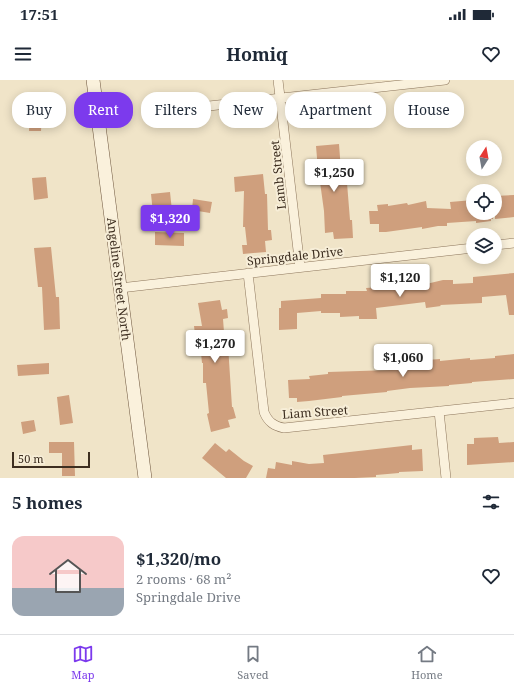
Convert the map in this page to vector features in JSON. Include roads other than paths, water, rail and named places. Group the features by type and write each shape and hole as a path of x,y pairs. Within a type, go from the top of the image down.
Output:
{"main road":[{"name":"Angeline Street North","path":"93,80 145,478"}],"street":[{"name":"Lamb Street","path":"278,80 300,267"},
{"path":"211,106 445,80"},
{"path":"502,244 514,243"},
{"name":"Springdale Drive","path":"120,288 466,249"},
{"name":"Liam Street","path":"248,273 264,412 271,423 277,426 284,428 514,404"},
{"path":"439,411 446,478"}]}
